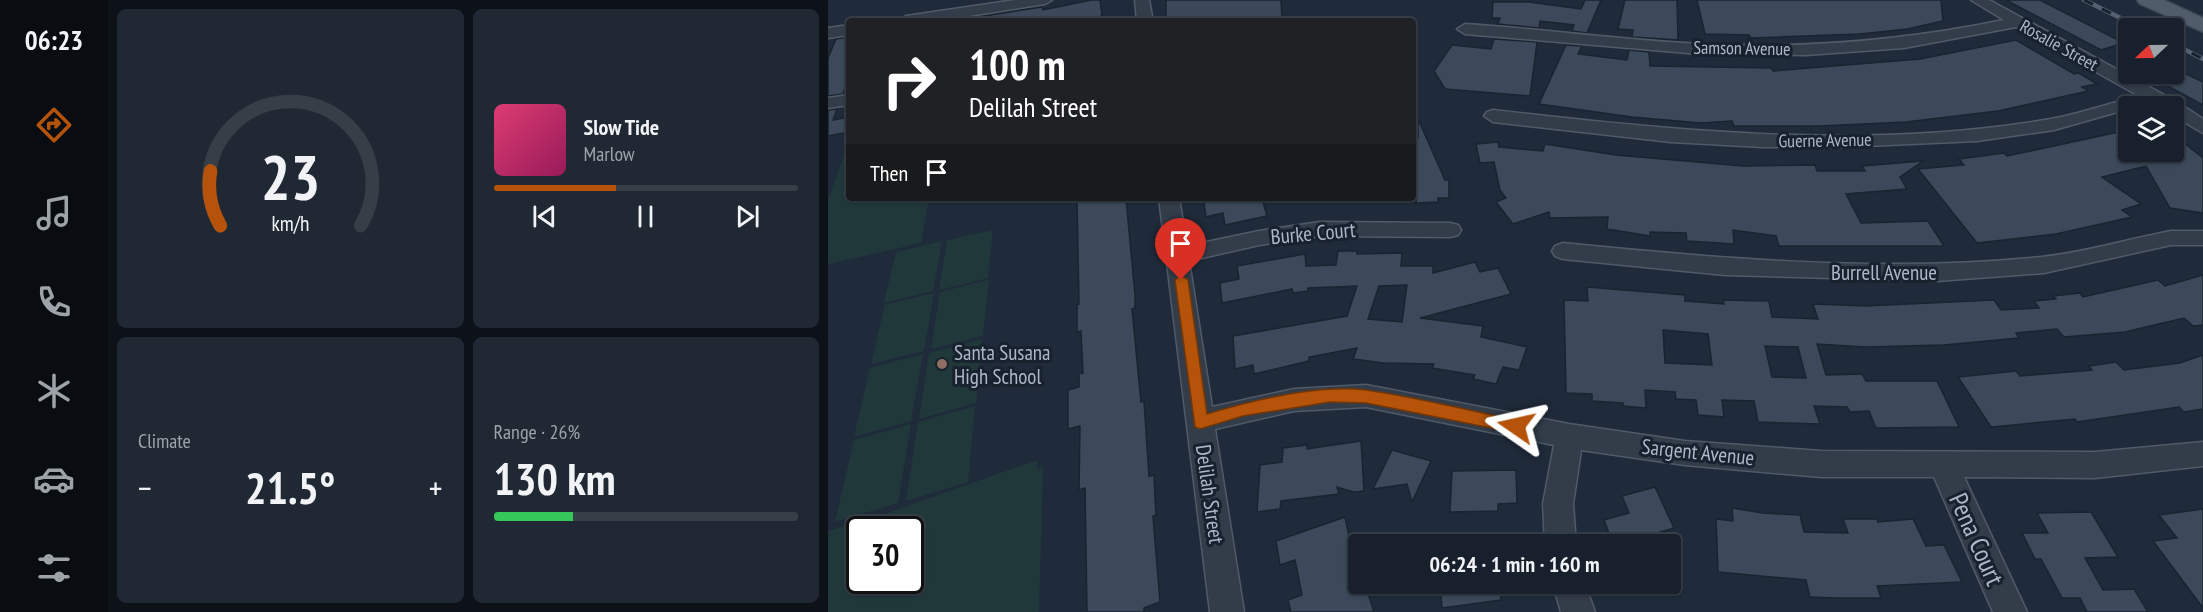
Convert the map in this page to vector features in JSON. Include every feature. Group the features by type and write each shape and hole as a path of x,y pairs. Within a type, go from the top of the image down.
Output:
{"main road":[{"path":"2147,0 2203,26"}],"street":[{"path":"926,18 1045,0"},
{"path":"1142,0 1145,18"},
{"name":"Rosalie Street","path":"1978,0 2152,96"},
{"name":"Samson Avenue","path":"1465,29 1539,32 1669,46 1780,50 1886,45 1928,40 2018,22"},
{"path":"828,33 846,30"},
{"path":"828,103 846,100"},
{"name":"Guerne Avenue","path":"1493,116 1671,136 1762,141 1844,141 1977,135 2054,124 2118,107"},
{"name":"Rosalie Street","path":"2184,115 2203,127"},
{"name":"Delilah Street","path":"1169,201 1227,612"},
{"name":"Burke Court","path":"1178,256 1259,238 1320,229 1450,230"},
{"name":"Burrell Avenue","path":"1563,251 1725,267 1937,273 2044,266 2171,238 2203,238"},
{"name":"Sargent Avenue","path":"1200,422 1243,410 1294,400 1330,396 1366,396 1569,436 1685,453 1809,463 1944,466 2096,465 2203,454"},
{"path":"1560,534 1558,504 1569,436"},
{"name":"Pena Court","path":"1944,466 2010,612"},
{"path":"1572,594 1578,612"}],"green space":[{"path":"846,155 846,201 928,201 921,243 828,264 828,200"},
{"path":"993,230 988,278 939,290 947,240"},
{"path":"942,241 933,291 884,303 896,252"},
{"path":"989,280 983,336 931,349 940,292"},
{"path":"934,293 924,351 871,364 885,305"},
{"path":"982,339 976,403 919,419 929,353"},
{"path":"923,354 911,421 854,437 870,368"},
{"path":"975,406 968,482 906,501 918,422"},
{"path":"911,424 898,503 855,516 846,516 846,519 835,522 854,440"},
{"path":"1037,460 1037,469 1043,468 1039,612 828,612 828,531 846,526 846,594 924,594 924,516 879,516"}],"building":[{"path":"1100,0 1102,16 1098,18 978,18 1042,7 1043,10"},
{"path":"1166,0 1281,0 1282,18 1166,18"},
{"path":"1585,0 1601,0 1587,33 1572,31 1574,25 1540,21 1539,28 1498,24 1500,18 1492,18 1493,2 1529,2 1581,9"},
{"path":"1625,0 1677,0 1678,40 1632,37 1633,30 1618,29"},
{"path":"1697,0 1941,0 1943,21 1907,29 1860,34 1751,38 1749,35 1705,34"},
{"path":"2006,0 2040,0 2118,40 2118,45 2101,50"},
{"path":"846,37 846,85 843,94 828,96 828,58 836,39"},
{"path":"1494,39 1537,42 1530,96 1445,89 1434,71 1452,45 1491,49"},
{"path":"2016,40 2074,74 2079,73 2097,84 2082,87 2088,91 1998,111 1906,122 1821,126 1734,126 1732,121 1701,123 1632,117 1539,104 1566,45 1582,46 1578,54 1627,60 1629,50 1649,52 1650,66 1771,68 1773,71 1920,59"},
{"path":"2184,73 2203,82 2203,105 2164,84 2184,84"},
{"path":"837,109 833,120 846,118 846,133 828,136 828,110"},
{"path":"1418,119 1445,180 1449,180 1449,198 1438,198 1438,202 1416,203 1416,138 1418,138"},
{"path":"2118,132 2118,162 2184,162 2184,143 2203,158 2203,213 2170,208 2146,166 2102,177 2141,204 2122,210 2132,217 2056,234 1977,243 1918,169 1964,165 1959,159 2004,153 2007,156"},
{"path":"1498,142 1499,147 1543,151 1545,144 1616,155 1743,166 1815,165 1817,171 1865,171 1862,166 1923,161 1900,177 1907,189 1846,194 1861,223 1928,221 1944,246 1779,246 1776,236 1733,230 1734,244 1687,241 1686,233 1650,232 1650,236 1607,229 1608,217 1550,218 1549,212 1513,224 1496,202 1506,198 1500,190 1494,162 1480,163 1476,144"},
{"path":"1077,201 1126,201 1135,295 1135,308 1132,309 1141,402 1144,401 1149,476 1154,475 1156,515 1153,516 1160,602 1144,608 1144,612 1087,612 1085,488 1079,490 1080,426 1068,429 1068,390 1079,387 1079,374 1083,373 1081,331 1077,332 1077,305 1079,304"},
{"path":"1263,201 1267,216 1225,225 1223,213 1206,217 1204,202"},
{"path":"1338,251 1357,251 1357,254 1402,253 1401,266 1433,266 1433,273 1475,262 1480,272 1498,268 1511,294 1420,318 1483,326 1481,337 1527,347 1519,370 1503,367 1496,384 1473,379 1475,375 1432,368 1434,364 1383,363 1353,359 1357,348 1309,357 1309,361 1254,374 1253,365 1235,369 1233,336 1347,316 1357,286 1308,288 1308,291 1293,293 1292,289 1222,303 1220,283 1239,279 1237,266 1305,254 1306,266 1336,265","holes":["1407,285 1402,322 1368,319 1379,286"]},
{"path":"2203,275 2203,325 2193,326 2184,318 2125,332 2064,337 2057,329 2016,333 2019,338 1944,345 1865,347 1817,344 1826,375 1862,374 1866,381 1937,381 1959,427 1876,428 1869,411 1850,412 1847,407 1814,406 1820,424 1758,422 1754,401 1722,400 1724,417 1698,415 1696,400 1676,399 1675,392 1645,390 1646,408 1623,406 1623,403 1592,401 1592,394 1566,393 1564,300 1588,301 1587,287 1685,295 1685,301 1724,304 1723,300 1769,301 1772,317 1818,319 1813,304 1865,306 1994,300 2001,310 2039,308 2034,301 2080,293 2083,297 2158,280 2165,286","holes":["1663,330 1708,334 1712,365 1665,363","1765,346 1798,347 1806,378 1772,377"]},
{"path":"2203,355 2203,409 2184,412 2179,407 2077,422 2075,419 1991,427 1958,377 2016,371 2020,376 2092,370 2089,366 2116,362 2124,370 2180,363"},
{"path":"1361,441 1364,491 1354,492 1337,487 1339,494 1281,501 1280,509 1257,512 1260,465 1282,462 1283,448 1307,445 1307,449"},
{"path":"1392,450 1431,461 1412,502 1407,484 1373,489"},
{"path":"1516,470 1517,503 1498,504 1498,511 1450,512 1452,471"},
{"path":"1655,487 1674,528 1658,534 1609,534 1604,520 1629,513 1622,496"},
{"path":"1732,508 1800,515 1804,532 1848,533 1843,519 1877,519 1878,522 1913,519 1926,546 1944,545 1962,582 1877,586 1881,598 1810,597 1806,580 1718,572 1716,519 1733,521"},
{"path":"2203,509 2203,608 2153,541 2177,538 2159,515"},
{"path":"2091,512 2118,557 2085,558 2103,590 2134,589 2148,612 2087,612 2080,598 2062,598 2041,559 2035,559 2022,533 2048,533 2037,513"},
{"path":"1345,517 1349,534 1348,594 1368,594 1374,612 1291,612 1288,600 1302,595 1295,560 1280,565 1276,541"},
{"path":"1441,594 1500,594 1501,600 1442,608"}],"railway":[{"path":"2084,0 2121,18"},
{"path":"2184,49 2203,59"}],"place":[{"name":"Santa Susana High School","path":"942,364"}],"route":[{"path":"1181,280 1200,422 1243,410 1294,400 1330,396 1366,396 1516,426"}]}
